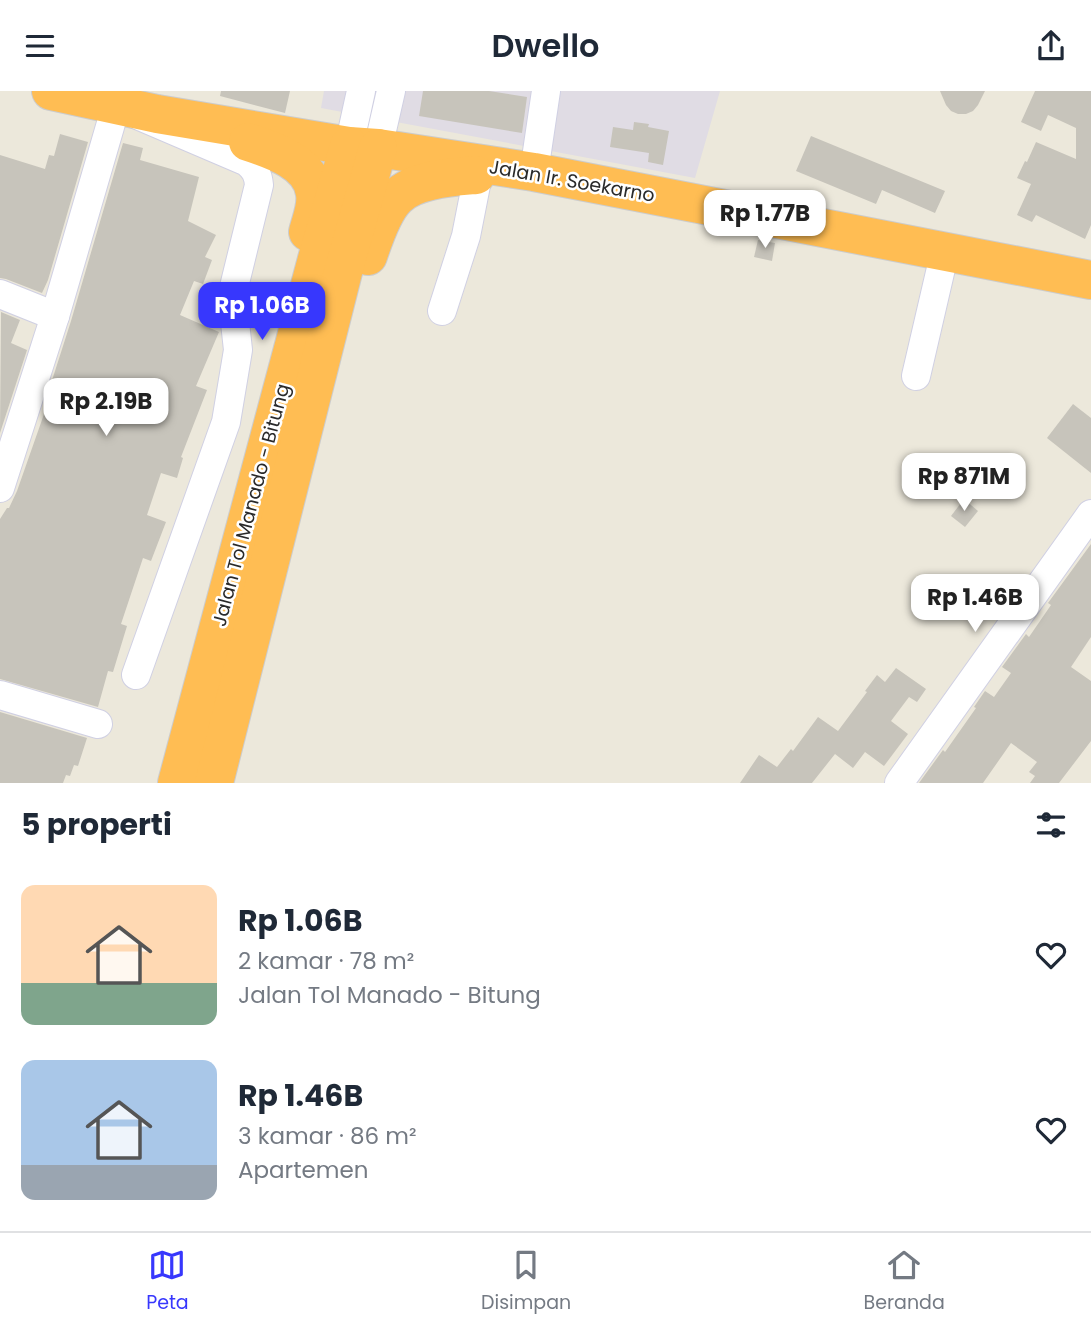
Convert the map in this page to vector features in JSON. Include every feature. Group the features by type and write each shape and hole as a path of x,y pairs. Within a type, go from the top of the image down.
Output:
{"highway":[{"name":"Jalan Ir. Soekarno","path":"51,91 157,114 534,172 945,251 1088,271"},
{"path":"157,114 268,149 295,163 310,179 316,193 315,205 286,313 293,406"},
{"name":"Jalan Tol Manado - Bitung","path":"177,783 293,406 346,260 363,147"},
{"path":"293,406 345,331 373,240 387,210 398,196 418,184 454,176 534,172"},
{"name":"Jalan Tol Manado - Bitung","path":"214,783 293,406"}],"street":[{"path":"361,91 363,147"},
{"path":"363,147 391,91"},
{"path":"534,172 546,91"},
{"path":"0,488 55,316 116,106 247,162 254,168 259,185 232,295 238,350 226,422 136,675"},
{"path":"442,311 466,236 478,175"},
{"path":"916,376 945,251"},
{"path":"0,294 55,316"},
{"path":"899,783 1091,513"},
{"path":"0,695 98,724"}],"shaded area":[{"path":"324,91 720,91 695,178 321,108"}],"building":[{"path":"221,91 290,91 285,113 220,96"},
{"path":"423,91 489,91 527,97 522,133 419,116"},
{"path":"940,91 985,91 973,111 958,114 946,105"},
{"path":"1035,91 1091,91 1091,225 1085,239 1036,215 1032,222 1017,215 1031,184 1017,178 1036,142 1076,159 1076,128 1048,115 1041,131 1021,122"},
{"path":"634,122 669,131 663,165 648,162 649,153 610,147 613,127 633,130"},
{"path":"60,134 88,142 42,293 0,278 0,155 45,169 49,155 54,156"},
{"path":"811,136 945,191 935,213 882,190 876,204 796,171"},
{"path":"123,143 143,148 140,160 199,177 188,221 216,235 205,257 212,260 203,284 194,281 180,315 219,332 196,386 207,390 181,457 183,458 177,478 161,473 147,515 166,522 151,561 143,558 121,624 127,626 113,672 108,671 98,707 0,679 0,519 17,491 50,397 47,396"},
{"path":"758,240 775,243 772,261 754,257"},
{"path":"1,312 20,320 11,343 27,350 0,433"},
{"path":"1073,404 1091,418 1091,473 1047,438"},
{"path":"964,499 978,511 965,527 951,516"},
{"path":"1091,544 1091,637 1071,667 1091,681 1091,741 1059,783 1030,783 1035,776 1029,772 1037,762 1011,743 983,783 919,783 943,750 945,752 985,691 994,697 1011,673 1002,667 1026,634 1029,637 1051,605 1048,603"},
{"path":"896,668 926,689 917,702 909,697 891,721 908,734 884,766 865,752 853,768 835,754 812,783 740,783 759,755 777,767 791,749 793,751 818,717 838,731 877,675 885,682"},
{"path":"0,712 87,738 78,766 74,765 70,776 66,775 63,783 0,783"}]}
